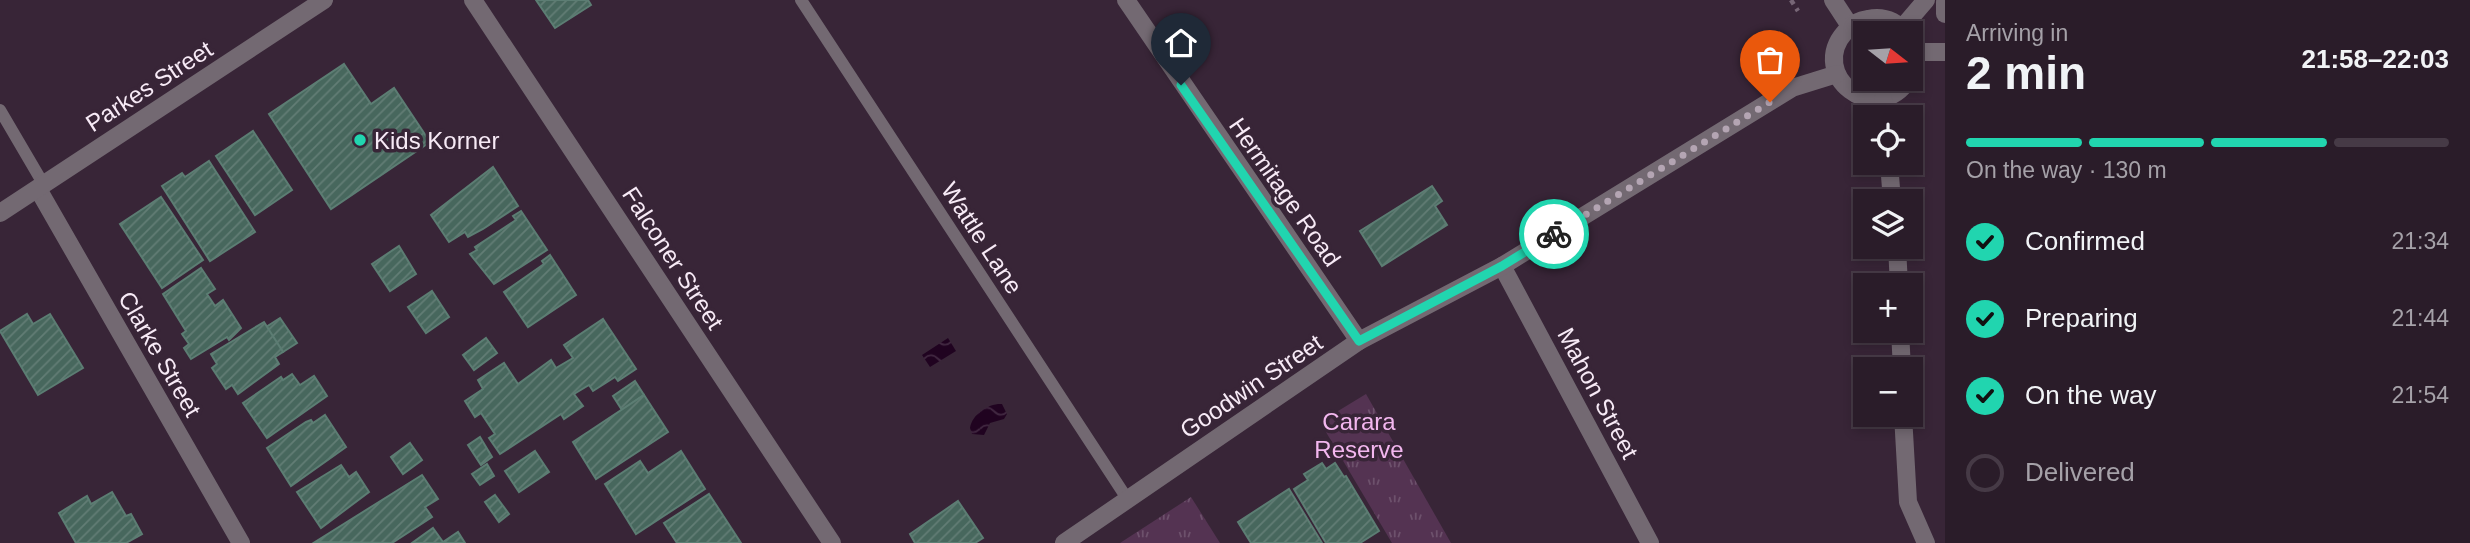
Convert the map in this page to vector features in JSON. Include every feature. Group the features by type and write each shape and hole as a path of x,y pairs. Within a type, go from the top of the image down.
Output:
{"street":[{"name":"Parkes Street","path":"0,213 324,0"},
{"name":"Falconer Street","path":"473,0 832,543"},
{"name":"Hermitage Road","path":"1126,0 1359,341"},
{"path":"1833,0 1850,26"},
{"path":"1916,21 1926,0"},
{"path":"1945,2 1945,14"},
{"path":"1864,21 1876,17 1891,21"},
{"path":"1853,25 1838,40 1833,57 1837,74 1856,95 1869,99 1883,99 1898,91"},
{"path":"1923,44 1945,52"},
{"name":"Goodwin Street","path":"1064,543 1359,341 1502,266 1792,88 1837,74"},
{"path":"1883,99 1884,105"},
{"name":"Clarke Street","path":"41,187 241,543"},
{"name":"Mahon Street","path":"1502,266 1650,543"},
{"path":"1904,427 1908,502 1926,543"}],"lane":[{"name":"Wattle Lane","path":"801,0 1128,500"},
{"path":"0,110 41,187"}],"path":[{"path":"1791,0 1798,11"}],"green space":[{"name":"Carara Reserve","path":"1366,394 1451,543 1392,543 1320,422"},
{"path":"1191,497 1220,543 1120,543"}],"water":[{"path":"948,338 956,351 930,367 922,355"},
{"path":"1002,404 1007,414 1004,419 990,423 984,435 972,434 971,423 982,410"}],"building":[{"path":"536,0 588,0 591,5 555,28"},
{"path":"344,64 371,104 394,88 430,142 331,209 269,114"},
{"path":"253,131 292,190 255,215 216,156"},
{"path":"209,161 255,232 210,261 162,186 182,173 185,177"},
{"path":"493,167 518,206 468,237 465,232 449,242 431,215"},
{"path":"1432,186 1442,201 1435,206 1447,225 1382,266 1360,231"},
{"path":"161,197 203,260 162,288 120,224"},
{"path":"521,211 547,250 494,284 470,254 477,250 475,247 516,220 513,216"},
{"path":"399,246 416,274 390,291 372,264"},
{"path":"550,255 576,295 528,327 504,292 544,264 542,261"},
{"path":"201,268 215,289 207,294 215,306 223,300 241,328 229,340 227,337 191,359 184,348 189,344 182,334 186,331 163,294"},
{"path":"432,291 449,317 426,333 408,307"},
{"path":"27,314 33,324 50,314 83,368 38,395 0,331"},
{"path":"280,318 297,343 283,352 266,327"},
{"path":"603,319 636,369 618,381 615,377 593,391 589,385 574,394 583,406 564,419 561,414 500,454 489,438 495,434 481,413 475,417 465,401 483,389 478,380 504,363 518,384 551,360 556,368 573,358 564,345"},
{"path":"264,322 283,352 275,357 279,364 238,394 232,385 226,389 212,368 217,364 211,354"},
{"path":"486,338 497,353 474,370 463,355"},
{"path":"292,374 300,385 314,376 327,396 267,438 243,403 281,377 283,380"},
{"path":"635,381 644,395 622,410 613,396"},
{"path":"644,395 668,432 596,479 573,442"},
{"path":"325,415 346,447 291,486 267,448 306,422 311,420 313,423"},
{"path":"480,437 492,457 481,465 468,445"},
{"path":"410,443 422,460 403,474 391,457"},
{"path":"535,451 549,472 519,492 505,471"},
{"path":"681,451 705,489 636,534 605,484 640,461 648,473"},
{"path":"1322,463 1326,469 1335,463 1344,477 1346,476 1379,531 1360,543 1326,543 1294,489 1308,480 1304,474"},
{"path":"487,464 494,476 480,485 472,474"},
{"path":"341,465 349,477 356,472 369,492 321,528 297,492"},
{"path":"422,475 438,499 425,507 432,517 392,543 315,542"},
{"path":"1289,489 1322,543 1251,543 1238,522"},
{"path":"112,492 126,516 131,514 142,534 126,543 76,543 59,513 87,496 91,504"},
{"path":"709,494 741,543 677,543 664,523"},
{"path":"495,495 509,514 499,522 485,502"},
{"path":"958,501 983,538 975,543 915,543 910,534"},
{"path":"433,528 443,542 458,532 465,543 412,543"}],"way so far":[{"path":"1554,234 1770,102"}],"place":[{"name":"Kids Korner","path":"360,140"}],"route":[{"path":"1181,85 1359,341 1502,266 1554,234"}]}
